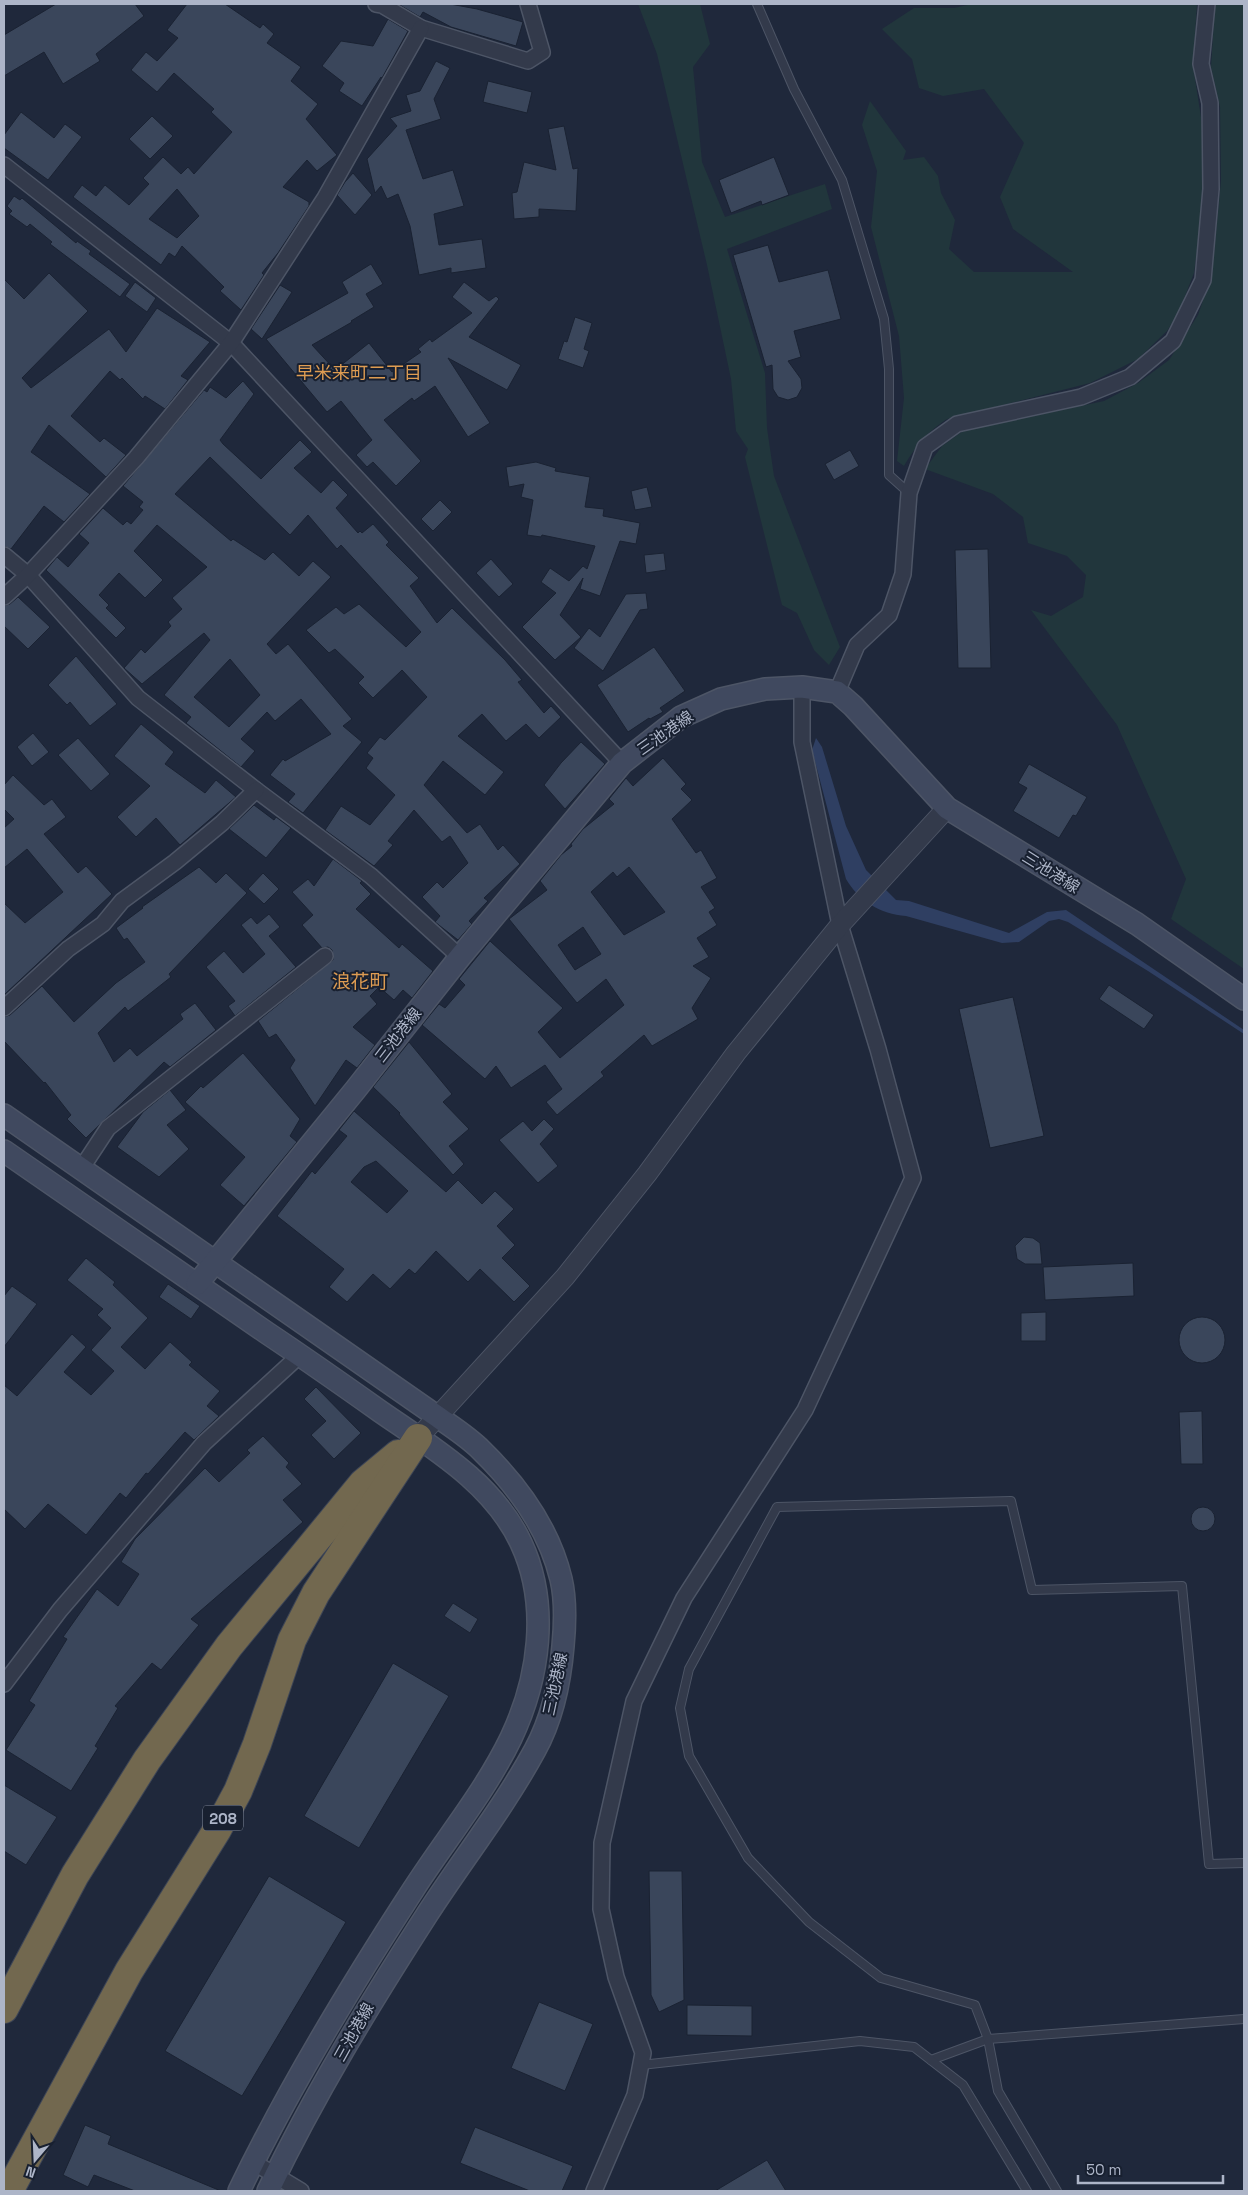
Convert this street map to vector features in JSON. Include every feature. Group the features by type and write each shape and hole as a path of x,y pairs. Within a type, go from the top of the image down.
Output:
{"highway":[{"path":"4,2010 75,1875 147,1760 174,1722 230,1646 363,1483 418,1438"},
{"name":"208","path":"9,2191 129,1971 217,1830 238,1791 257,1744 292,1640 316,1593 418,1438"}],"main road":[{"name":"三池港線","path":"197,1284 356,1089 460,957 622,763 682,717 721,699 765,689 802,687 837,692 853,706 947,808 1137,924 1244,1000"},
{"name":"三池港線","path":"4,1115 438,1417 480,1449 516,1488 544,1532 561,1580 565,1624 561,1667 552,1709 536,1749 373,1998 272,2183"},
{"name":"三池港線","path":"4,1151 300,1355 466,1473 498,1506 521,1543 534,1581 539,1619 536,1661 527,1699 506,1747 487,1779 353,1982 288,2096 240,2191"}],"street":[{"path":"380,4 421,28 528,61 542,52 528,4"},
{"path":"837,692 857,645 889,615 903,574 910,493 925,447 957,424 1081,397 1130,377 1173,341 1203,280 1211,189 1210,103 1201,64 1207,4"},
{"path":"4,598 28,575 136,458 231,343 325,198 421,28"},
{"path":"4,165 231,343 622,763"},
{"path":"4,555 28,575 138,698 371,876 460,957"},
{"path":"598,2189 634,2095 643,2053 616,1977 601,1909 602,1843 634,1701 684,1598 805,1410 913,1178 878,1049 840,925 802,742 802,687"},
{"path":"4,1008 68,949 103,924 122,901 175,862 222,823 256,790"},
{"path":"418,1438 565,1277 647,1174 736,1053 840,925 947,808"},
{"path":"81,1169 108,1128 325,956"},
{"path":"4,1684 72,1595 204,1442 300,1355"},
{"path":"253,2162 272,2183 302,2191"}],"lane":[{"path":"757,4 794,89 842,180 884,319 889,369 889,474 910,493"},
{"path":"1057,2191 998,2091 988,2039 975,2005 881,1978 809,1922 748,1858 688,1756 680,1708 689,1669 776,1507 1011,1501 1032,1590 1182,1586 1209,1864 1244,1863"},
{"path":"931,2060 988,2039 1244,2019"},
{"path":"641,2065 860,2041 914,2047 963,2085 1027,2191"}],"green space":[{"path":"638,4 700,4 710,44 693,67 702,162 725,217 825,184 832,209 727,249 765,373 767,428 774,476 840,647 829,665 814,650 797,613 782,605 745,457 748,449 736,431 731,379 707,265 657,54"},
{"path":"972,4 1197,4 1193,66 1203,130 1205,192 1194,273 1178,314 1167,331 1138,359 1090,383 947,419 922,440 904,466 897,461 904,398 899,336 871,227 877,171 862,125 870,101 906,151 903,160 924,157 938,176 941,193 955,220 949,249 974,272 1073,272 1013,229 1000,197 1024,143 984,89 943,96 919,88 912,59 882,29 914,8 954,8"},
{"path":"1215,4 1244,4 1244,969 1171,919 1186,879 1117,725 1031,610 1051,616 1083,597 1086,575 1067,556 1028,543 1023,517 993,494 925,469 942,446 963,431 1104,401 1138,383 1169,360 1198,315 1212,274 1221,181 1220,107 1211,67"}],"water":[{"path":"816,738 822,747 846,826 866,870 896,900 909,901 1009,933 1047,912 1066,910 1244,1030 1244,1034 1148,971 1068,922 1059,919 1049,921 1019,942 1002,943 906,916 896,915 871,905 857,894 846,879 812,750"}],"building":[{"path":"56,4 135,4 144,16 96,54 100,61 63,84 44,52 4,76 4,35"},
{"path":"187,4 225,4 260,28 263,24 274,34 267,43 301,67 291,81 318,104 306,119 337,155 317,171 307,160 283,187 309,202 309,206 278,253 262,273 264,275 241,310 220,291 224,287 182,246 175,257 169,253 161,265 73,197 82,185 96,196 105,185 129,205 149,184 143,178 163,157 181,174 188,167 194,174 232,132 211,112 214,109 174,73 157,92 131,70 146,52 157,61 178,38 167,30","holes":["177,189 199,216 177,238 149,219"]},
{"path":"398,4 450,4 477,9 523,22 516,46 451,27 423,12 420,17"},
{"path":"388,19 408,31 382,78 362,106 339,91 344,83 322,66 341,41 373,46"},
{"path":"436,61 450,68 434,99 441,119 406,130 423,179 453,170 464,206 434,214 439,245 482,239 486,268 451,273 451,268 419,275 410,226 398,194 387,199 381,186 375,193 367,159 397,126 390,118 411,111 406,95 420,91"},
{"path":"488,81 532,92 527,113 483,102"},
{"path":"21,112 54,138 65,124 82,137 48,180 4,148 4,135"},
{"path":"152,116 173,136 150,159 129,139"},
{"path":"564,126 573,169 578,168 576,211 539,209 539,217 514,219 512,193 517,192 524,162 556,170 548,129"},
{"path":"774,157 789,195 762,205 761,201 731,213 719,180"},
{"path":"353,173 372,195 355,215 337,195"},
{"path":"14,196 20,200 22,198 76,243 77,241 91,251 89,254 130,284 120,297 50,244 52,242 30,224 27,227 9,214 12,211 7,206"},
{"path":"768,245 779,282 828,270 841,319 794,331 801,357 788,361 801,379 802,388 797,397 788,400 778,397 773,389 772,365 766,367 733,255"},
{"path":"371,264 383,284 366,294 374,307 312,345 335,370 369,343 392,372 421,352 418,349 430,339 432,342 472,313 452,297 464,282 489,301 496,296 499,299 469,337 521,365 507,390 448,358 490,423 468,437 435,386 414,401 412,398 384,420 421,461 396,486 373,462 367,467 356,455 372,440 341,401 327,412 266,339 348,293 342,282"},
{"path":"49,273 88,311 22,378 31,388 109,329 126,352 157,308 210,342 181,376 188,380 165,409 145,396 143,399 122,378 120,380 110,371 71,416 100,442 104,438 126,455 106,477 49,425 31,452 90,494 64,522 44,506 11,549 4,546 4,279 24,299"},
{"path":"135,282 156,298 147,312 125,296"},
{"path":"280,285 292,292 262,339 251,329"},
{"path":"575,317 592,323 584,349 589,351 583,368 558,359 564,341 567,342"},
{"path":"243,381 254,394 220,440 223,444 261,479 300,440 312,452 294,468 321,493 333,480 348,495 336,508 358,533 360,531 362,533 373,524 389,542 386,545 419,578 410,586 437,623 452,608 505,660 522,680 518,682 544,713 551,706 561,717 539,738 526,724 506,741 482,714 458,736 504,772 485,795 443,761 424,785 467,833 480,824 498,850 503,845 520,864 484,898 488,901 469,921 472,924 458,940 435,922 440,916 422,897 437,882 443,888 468,863 450,836 442,842 414,810 388,841 393,845 374,866 325,830 341,806 370,825 395,795 366,768 373,758 367,753 380,737 385,740 427,697 402,670 373,698 358,683 364,677 335,649 329,653 306,630 336,607 344,614 359,604 406,647 421,632 341,545 337,549 308,515 290,535 210,457 175,494 231,541 233,539 265,560 273,552 299,576 313,561 331,577 267,644 276,654 288,644 352,719 343,726 362,742 303,813 288,802 295,794 270,775 283,759 285,761 331,734 301,699 275,721 267,712 241,739 255,751 241,767 186,723 191,717 164,695 210,640 204,633 142,684 124,668 141,649 145,653 171,626 168,622 182,609 172,598 207,567 157,525 134,551 163,580 145,598 119,573 99,595 109,605 106,608 126,628 116,638 46,570 57,557 68,567 89,543 79,534 103,508 123,525 127,521 131,524 143,510 139,507 143,502 123,486 204,390 207,392 210,387 226,398","holes":["230,659 260,695 229,727 194,697"]},
{"path":"850,450 859,466 834,480 825,464"},
{"path":"536,462 556,468 555,471 590,477 585,507 604,509 603,516 640,523 636,544 620,541 600,596 580,589 583,578 560,615 581,637 555,660 522,627 556,593 541,582 550,568 569,581 583,566 587,569 595,546 542,535 541,537 527,535 533,500 521,497 524,484 509,487 506,467"},
{"path":"647,487 652,507 635,510 631,491"},
{"path":"440,500 452,512 433,531 421,519"},
{"path":"988,549 991,668 958,668 955,550"},
{"path":"664,553 666,570 646,573 644,555"},
{"path":"491,559 513,584 499,597 476,573"},
{"path":"646,593 648,609 640,610 603,671 574,648 589,628 600,637 626,594"},
{"path":"18,597 50,627 28,649 4,626 4,606 10,604"},
{"path":"654,647 685,691 660,708 663,712 649,718 628,732 597,685"},
{"path":"76,656 117,704 90,726 70,702 67,705 48,685"},
{"path":"141,724 174,752 165,764 205,793 216,780 236,797 180,845 156,818 136,837 117,817 150,786 114,756"},
{"path":"33,733 49,752 32,766 17,747"},
{"path":"78,738 110,774 91,791 58,755"},
{"path":"581,742 605,764 565,809 544,785"},
{"path":"663,758 686,784 681,789 692,800 672,819 696,853 701,850 717,878 701,887 715,908 709,912 717,925 697,938 709,957 693,966 711,978 692,1008 698,1019 652,1046 644,1035 601,1072 604,1076 557,1115 546,1102 562,1089 545,1065 511,1088 496,1066 485,1079 422,1025 439,1004 445,1008 465,985 459,979 490,941 563,1008 538,1032 560,1058 624,1005 606,979 577,1003 509,919 547,890 540,881 561,855 572,846 571,844 583,829 614,804 609,799 626,778 633,786","holes":["629,867 665,912 624,935 591,892 613,872 617,877","583,927 601,954 575,970 558,945"]},
{"path":"1029,764 1087,797 1076,816 1073,815 1059,838 1013,811 1027,788 1018,783"},
{"path":"13,775 44,805 52,799 66,817 44,834 78,873 86,866 112,894 4,995 4,903 25,923 63,892 27,849 4,868 4,828 14,819 4,809 4,785"},
{"path":"254,805 274,820 276,817 291,828 266,858 229,829"},
{"path":"333,859 362,881 360,883 371,894 356,909 399,948 402,944 433,971 412,998 403,990 394,1000 379,987 370,996 377,1004 353,1027 375,1045 357,1068 346,1060 315,1106 290,1068 295,1060 276,1034 269,1038 258,1021 333,960 332,950 328,947 322,948 302,925 313,915 292,892 308,879 314,886"},
{"path":"199,867 216,883 226,873 247,893 169,974 171,977 128,1011 125,1007 98,1033 114,1062 130,1048 137,1056 183,1019 180,1014 195,1003 216,1030 170,1067 164,1062 86,1138 67,1119 71,1115 45,1082 4,1041 4,1017 10,1015 42,986 74,1022 116,983 145,962 127,938 124,940 116,928 142,907"},
{"path":"263,873 279,889 264,904 248,889"},
{"path":"269,914 280,927 269,936 296,967 235,1016 228,1006 235,1001 206,967 224,951 243,973 265,954 241,925 251,917 257,924"},
{"path":"1109,985 1154,1015 1144,1029 1099,999"},
{"path":"1013,997 1044,1136 990,1148 959,1009"},
{"path":"409,1042 452,1094 443,1102 469,1129 449,1146 464,1164 453,1175 400,1113 373,1087"},
{"path":"243,1053 300,1119 290,1136 297,1142 244,1206 220,1185 245,1157 185,1102 201,1086 203,1088"},
{"path":"170,1090 186,1110 167,1125 189,1149 159,1177 117,1147 143,1112"},
{"path":"354,1111 446,1192 458,1180 482,1204 495,1191 514,1209 497,1226 515,1245 502,1258 530,1286 514,1302 480,1269 468,1282 436,1251 415,1274 409,1269 390,1289 373,1274 347,1302 329,1287 344,1269 277,1216 312,1171 315,1174 347,1136 339,1130","holes":["376,1161 408,1191 387,1213 351,1182 364,1167"]},
{"path":"544,1119 554,1129 540,1144 558,1166 538,1183 499,1140 523,1121 532,1131"},
{"path":"1024,1237 1033,1238 1040,1243 1042,1264 1025,1264 1017,1259 1015,1246"},
{"path":"86,1258 115,1282 113,1285 148,1318 121,1347 145,1369 170,1342 192,1362 189,1365 220,1391 207,1406 219,1416 194,1440 185,1432 148,1474 146,1473 126,1498 120,1493 86,1535 48,1504 25,1529 4,1509 4,1385 17,1396 72,1334 86,1347 64,1372 91,1395 114,1371 91,1350 111,1328 97,1315 103,1309 67,1280"},
{"path":"1133,1263 1134,1296 1045,1300 1043,1267"},
{"path":"168,1284 200,1306 191,1319 159,1297"},
{"path":"12,1286 37,1304 4,1347 4,1296"},
{"path":"1046,1312 1046,1341 1021,1341 1021,1313"},
{"path":"1197,1317 1207,1317 1221,1327 1225,1340 1221,1353 1215,1359 1207,1363 1197,1363 1183,1353 1179,1345 1179,1335 1189,1321"},
{"path":"316,1387 361,1433 334,1459 311,1435 326,1421 304,1399"},
{"path":"1202,1411 1203,1464 1181,1464 1179,1412"},
{"path":"263,1436 289,1463 286,1467 302,1484 283,1500 303,1522 191,1619 199,1625 161,1670 152,1663 115,1706 118,1708 95,1746 98,1748 71,1791 6,1750 35,1705 29,1701 67,1639 63,1637 97,1589 118,1606 139,1574 121,1562 135,1539 205,1468 219,1482 250,1453 247,1450"},
{"path":"1203,1507 1212,1510 1215,1519 1212,1528 1203,1531 1194,1528 1191,1519 1194,1510"},
{"path":"453,1603 478,1619 470,1633 444,1616"},
{"path":"393,1663 449,1696 359,1848 304,1816"},
{"path":"4,1785 57,1817 26,1865 4,1851"},
{"path":"649,1871 682,1871 684,2000 659,2012 651,1995"},
{"path":"269,1876 346,1922 242,2096 165,2051"},
{"path":"539,2002 593,2024 565,2091 511,2068"},
{"path":"687,2005 752,2006 752,2036 687,2035"},
{"path":"85,2125 111,2136 108,2144 221,2191 135,2191 94,2175 88,2187 63,2175"},
{"path":"475,2127 573,2166 562,2191 530,2191 460,2163"},
{"path":"767,2160 786,2191 715,2191"}],"district":[{"name":"早米来町二丁目","path":"359,372"},
{"name":"浪花町","path":"360,981"}]}
